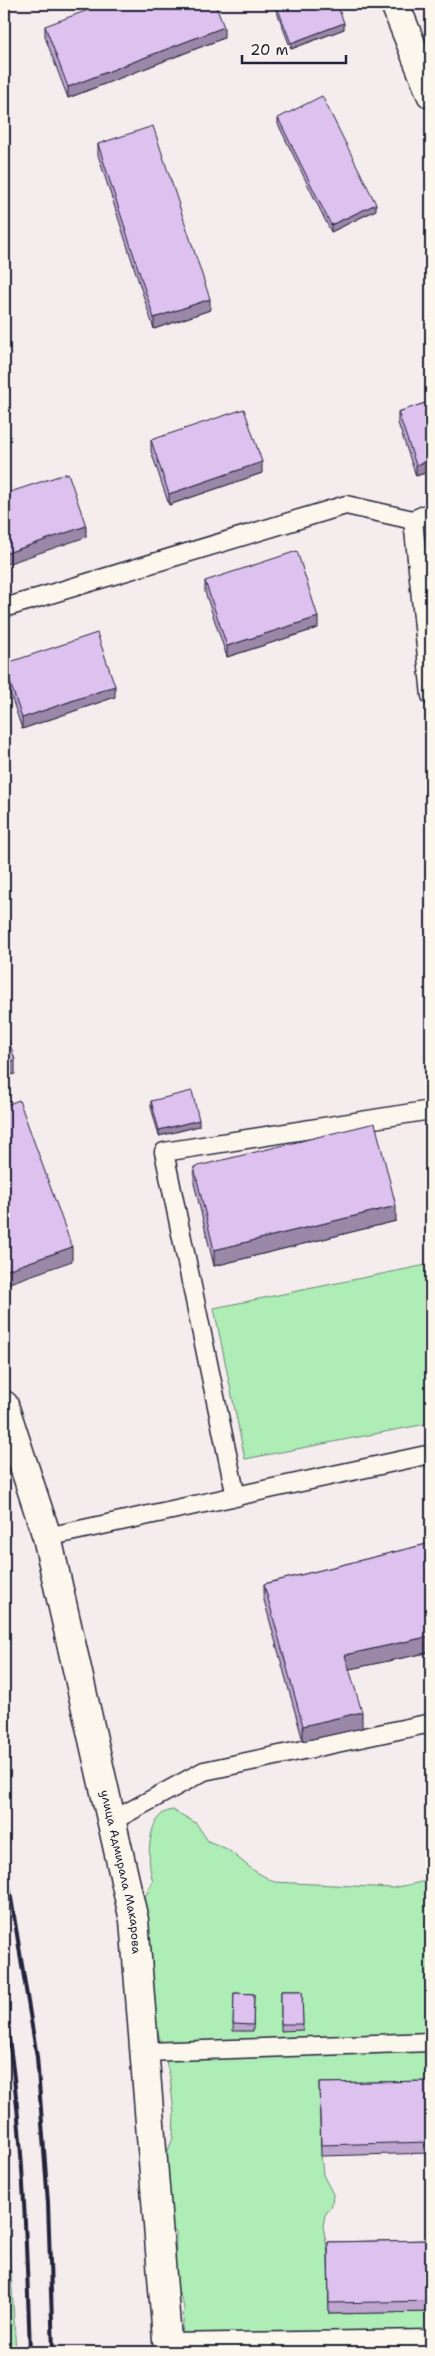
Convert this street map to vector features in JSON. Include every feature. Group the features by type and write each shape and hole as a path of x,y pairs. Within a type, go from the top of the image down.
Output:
{"street":[{"path":"395,4 431,94"},
{"name":"улица Адмирала Макарова","path":"4,1404 47,1537 134,1920 168,2348"}],"lane":[{"path":"4,608 346,505 413,520 431,512"},
{"path":"413,520 431,696"},
{"path":"236,1496 164,1152 431,1110"},
{"path":"47,1537 431,1454"},
{"path":"112,1821 204,1771 431,1723"},
{"path":"144,2052 431,2042"},
{"path":"168,2348 431,2339"}],"green space":[{"path":"431,1264 431,1423 245,1459 214,1308"},
{"path":"173,1810 196,1823 208,1841 227,1849 253,1870 274,1882 393,1888 431,1880 431,2092 321,2156 323,2175 333,2194 332,2205 325,2215 323,2226 328,2253 329,2314 431,2312 431,2352 181,2352 184,2307 175,2282 176,2232 163,2221 164,2161 173,2138 174,2113 170,2077 155,2021 152,1961 147,1938 143,1901 153,1881 149,1856 153,1827 162,1814"},
{"path":"4,2165 16,2352 4,2352"}],"building":[{"path":"104,4 215,4 224,27 68,87 45,26"},
{"path":"276,4 337,4 344,23 291,43"},
{"path":"322,96 376,204 331,225 278,118"},
{"path":"153,126 210,299 154,318 98,144"},
{"path":"431,401 431,460 416,465 398,412"},
{"path":"244,409 262,462 169,494 151,440"},
{"path":"68,473 86,526 4,554 4,494"},
{"path":"297,551 318,617 227,646 205,581"},
{"path":"97,633 115,686 22,718 4,664"},
{"path":"4,1025 15,1060 4,1063"},
{"path":"192,1091 199,1120 159,1130 151,1101"},
{"path":"19,1100 72,1247 4,1271 4,1106"},
{"path":"375,1123 396,1206 214,1250 194,1167"},
{"path":"431,1543 431,1636 345,1655 362,1712 303,1726 264,1584"},
{"path":"281,1991 302,1991 303,2024 281,2024"},
{"path":"234,1993 254,1994 253,2025 233,2024"},
{"path":"431,2081 431,2142 321,2145 319,2083"},
{"path":"431,2240 431,2301 329,2303 328,2242"}],"railway":[{"path":"4,1855 37,2057 48,2203 53,2352"},
{"path":"4,2006 20,2135 30,2352"}]}
